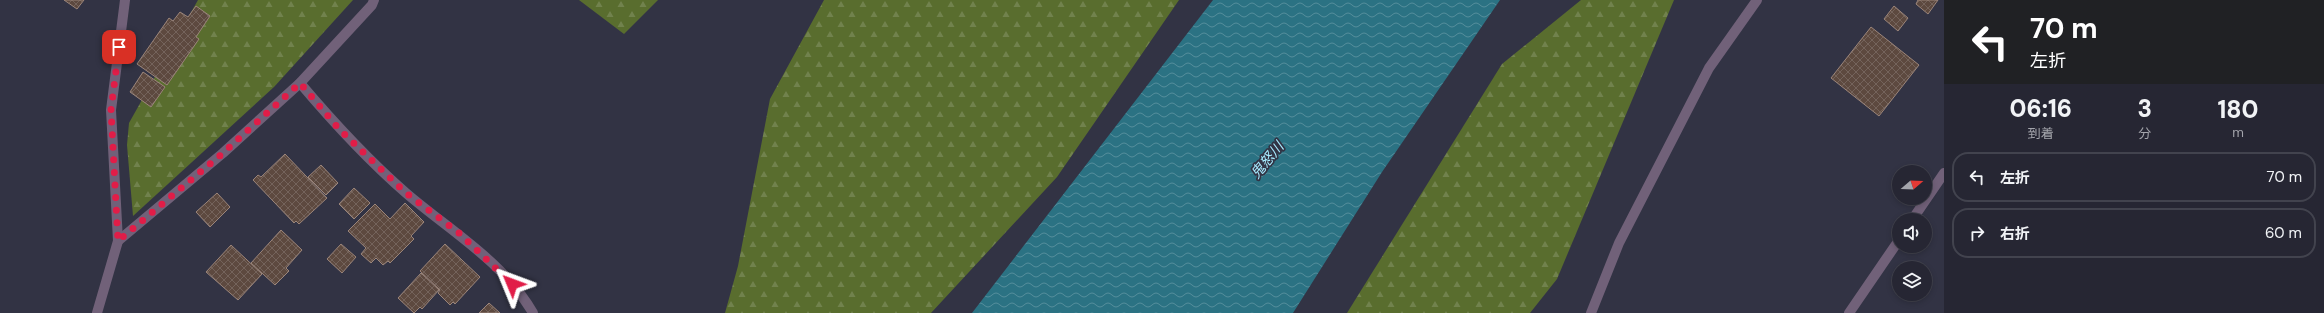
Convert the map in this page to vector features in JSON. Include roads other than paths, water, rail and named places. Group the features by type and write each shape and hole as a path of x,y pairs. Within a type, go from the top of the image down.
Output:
{"street":[{"path":"97,313 118,241 111,110 126,0"},
{"path":"118,241 223,153 300,83 372,5 374,0"},
{"path":"1591,313 1619,243 1708,68 1756,0"},
{"path":"300,83 339,129 400,188 459,233 522,294 533,313"},
{"path":"1917,213 1944,173"},
{"path":"1849,313 1892,250"}],"water":[{"name":"鬼怒川","path":"1213,0 1500,0 1382,172 1293,313 972,313"}]}
